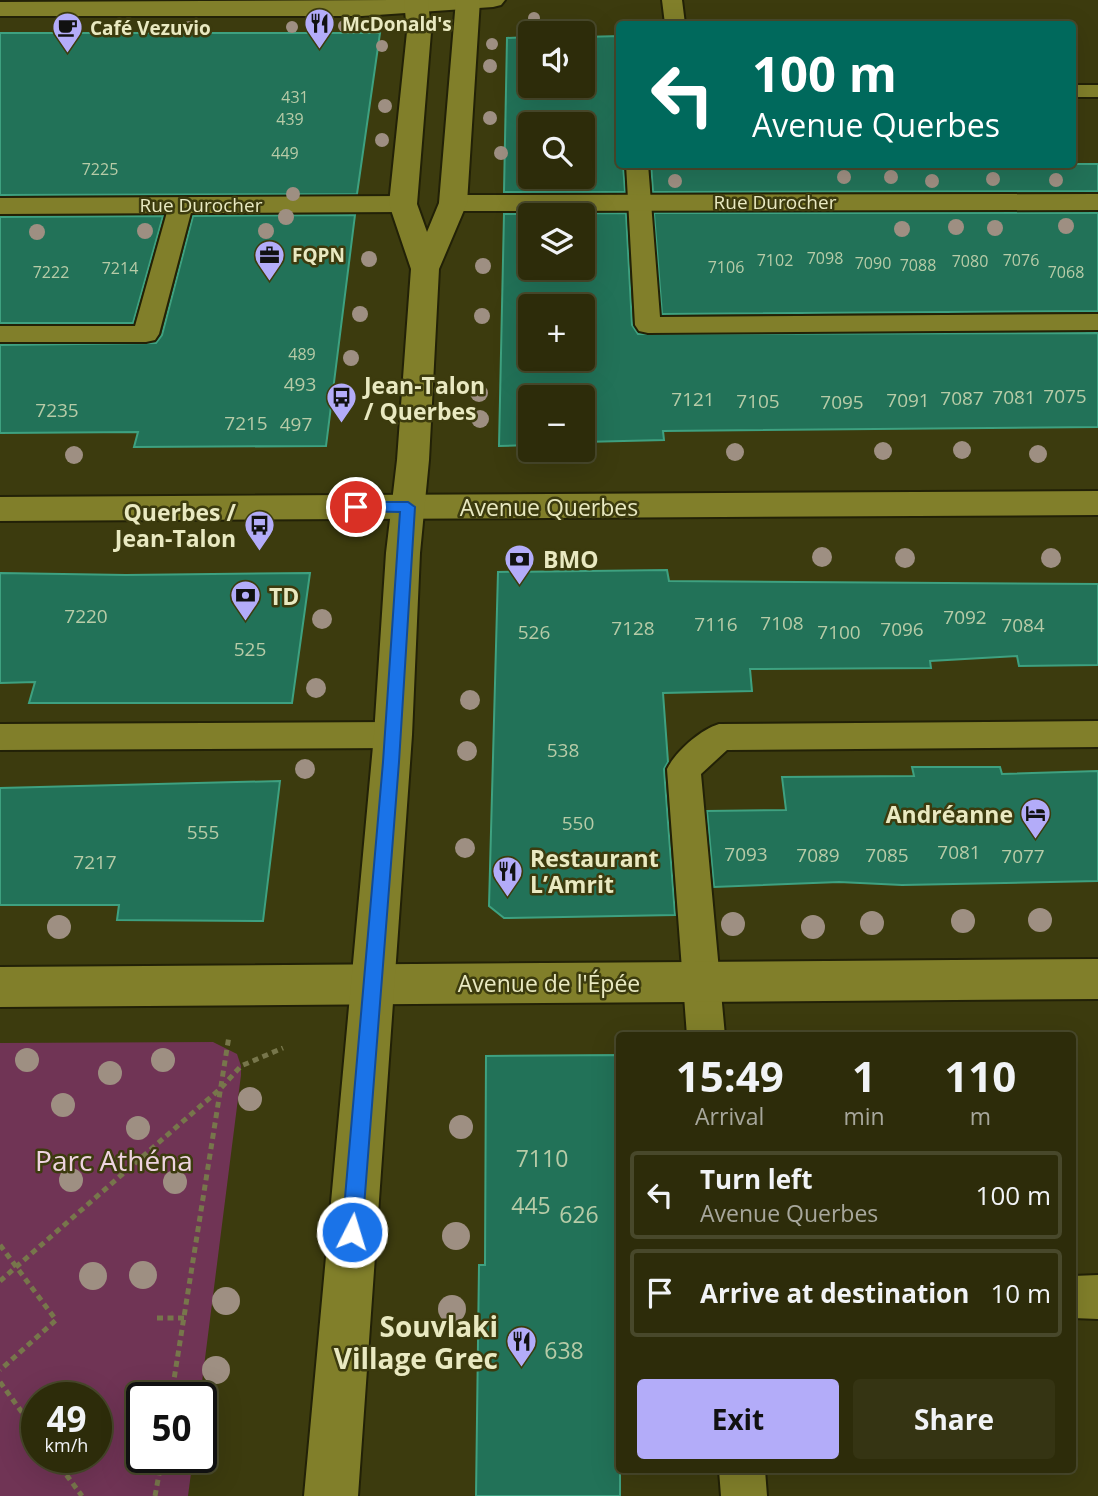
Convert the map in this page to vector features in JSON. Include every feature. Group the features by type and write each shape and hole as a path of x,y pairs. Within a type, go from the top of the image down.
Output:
{"street":[{"path":"0,9 476,1 453,203 425,269 393,734 331,1496"},
{"path":"416,3 419,32 402,204 425,269"},
{"name":"Rue Durocher","path":"453,203 1098,202"},
{"name":"Rue Durocher","path":"0,206 402,204"},
{"name":"Avenue Querbes","path":"0,509 1098,503"},
{"name":"Avenue de l'Épée","path":"0,987 1098,979"}],"lane":[{"path":"672,0 675,21"},
{"path":"1076,91 1098,91"},
{"path":"637,168 648,324 1098,322"},
{"path":"0,334 146,334 181,205"},
{"path":"0,737 393,734"},
{"path":"706,1032 684,769 719,737 1098,734"},
{"path":"1076,1297 1098,1297"},
{"path":"742,1473 744,1496"}],"path":[{"path":"174,1382 230,1035"},
{"path":"0,1281 220,1089 241,1066 283,1048"},
{"path":"0,1245 56,1320 0,1370"},
{"path":"157,1318 184,1318"},
{"path":"0,1382 21,1411"},
{"path":"65,1473 82,1496"},
{"path":"155,1496 159,1473"}],"green space":[{"name":"Parc Athéna","path":"213,1042 237,1054 241,1075 202,1382 126,1382 126,1473 191,1473 188,1496 0,1496 0,1043"}],"building":[{"path":"0,33 380,33 357,194 0,195"},
{"path":"616,36 616,168 623,168 625,192 504,192 507,38 518,38 518,98 595,98 595,37"},
{"path":"1076,164 1098,164 1098,191 653,192 651,168 1076,168"},
{"path":"595,213 626,213 632,325 638,334 1098,333 1098,427 663,431 664,440 595,442 595,385 518,385 518,445 499,446 504,214 518,214 518,280 595,280"},
{"path":"654,213 1098,213 1098,311 662,314"},
{"path":"355,215 326,446 134,447 138,432 0,433 0,345 156,343 162,335 193,216"},
{"path":"163,216 133,323 0,323 0,217"},
{"path":"667,570 669,581 1098,584 1098,665 1019,666 1017,656 930,661 931,668 750,669 752,691 663,693 668,762 664,769 675,915 504,918 489,906 498,572"},
{"path":"0,573 310,573 292,703 29,703 35,682 0,683"},
{"path":"912,767 1000,767 1002,774 1098,771 1098,881 902,885 839,882 714,887 707,811 786,810 782,777 914,776"},
{"path":"280,781 263,921 117,920 119,905 0,905 0,788"},
{"path":"616,1055 616,1473 620,1473 620,1496 476,1496 479,1265 485,1265 486,1056"}],"place":[{"name":"McDonald's","path":"319,51"},
{"name":"Café Vezuvio","path":"67,55"},
{"name":"FQPN","path":"269,282"},
{"name":"Jean-Talon / Querbes","path":"341,425"},
{"name":"Querbes / Jean-Talon","path":"259,552"},
{"name":"BMO","path":"520,586"},
{"name":"TD","path":"246,623"},
{"name":"Andréanne","path":"1036,841"},
{"name":"Restaurant L’Amrit","path":"507,898"},
{"name":"Souvlaki Village Grec","path":"521,1369"}],"route":[{"path":"352,1232 391,762 408,507 356,507"}]}
